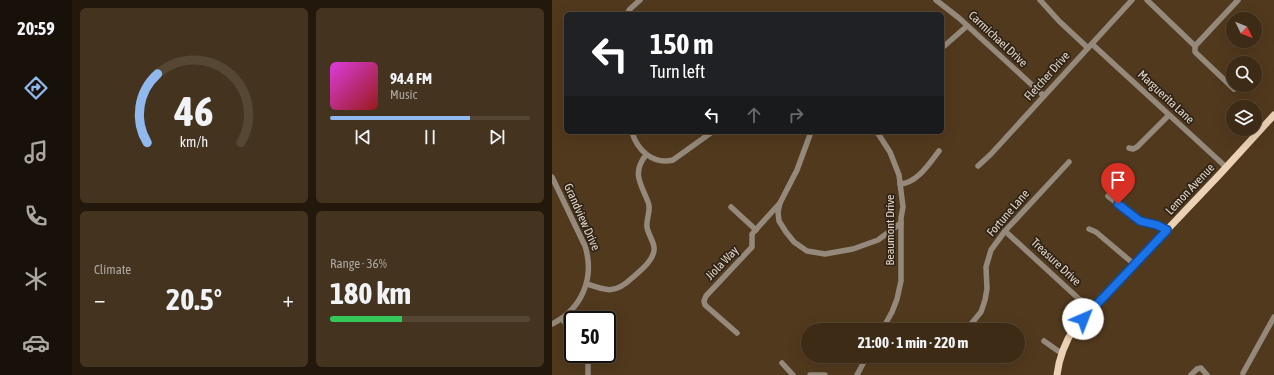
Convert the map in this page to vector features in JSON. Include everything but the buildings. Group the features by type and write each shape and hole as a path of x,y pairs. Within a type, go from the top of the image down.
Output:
{"main road":[{"name":"Lemon Avenue","path":"1056,375 1061,353 1075,327 1274,115"}],"street":[{"path":"628,12 640,0"},
{"name":"Carmichael Drive","path":"936,0 959,18 1044,96"},
{"name":"Marguerita Lane","path":"1040,0 1059,21 1169,115 1226,167"},
{"name":"Fletcher Drive","path":"978,166 991,154 1132,0"},
{"path":"1147,0 1196,46"},
{"path":"1226,81 1195,52 1196,46 1238,0"},
{"path":"944,46 967,26"},
{"path":"1129,148 1133,149 1137,147 1169,115"},
{"path":"633,134 634,139 646,155 661,161 673,160 709,134"},
{"path":"810,134 797,170 780,203 778,212 779,221 794,242 808,251 825,254 853,249 878,240 901,223"},
{"name":"Beaumont Drive","path":"877,134 890,152 899,175 903,207 901,223 900,287 892,312 886,323"},
{"path":"900,184 909,184 917,177 939,151"},
{"path":"587,284 608,290 619,287 639,272 653,255 654,248 646,224 649,205 639,179 638,172 639,165 646,155"},
{"name":"Fortune Lane","path":"972,323 978,316 985,300 987,289 985,273 991,250 1005,231 1069,162"},
{"name":"Grandview Drive","path":"552,177 585,246 589,265 587,284 583,296 576,306 562,319 552,324"},
{"path":"1108,196 1140,221 1157,225 1167,230"},
{"name":"Jiola Way","path":"737,333 705,305 704,301 706,296 752,247 752,234 780,203"},
{"path":"731,207 756,230"},
{"path":"1089,229 1096,232 1135,264"},
{"name":"Treasure Drive","path":"1005,231 1091,310"},
{"path":"1243,373 1274,317"},
{"path":"1044,341 1061,353"},
{"path":"588,363 588,375"},
{"path":"782,363 793,375"},
{"path":"857,375 863,363"},
{"path":"1191,375 1200,368 1207,375"},
{"path":"810,375 825,375"}],"route":[{"path":"1083,319 1167,230 1157,225 1140,221 1118,204"}]}
